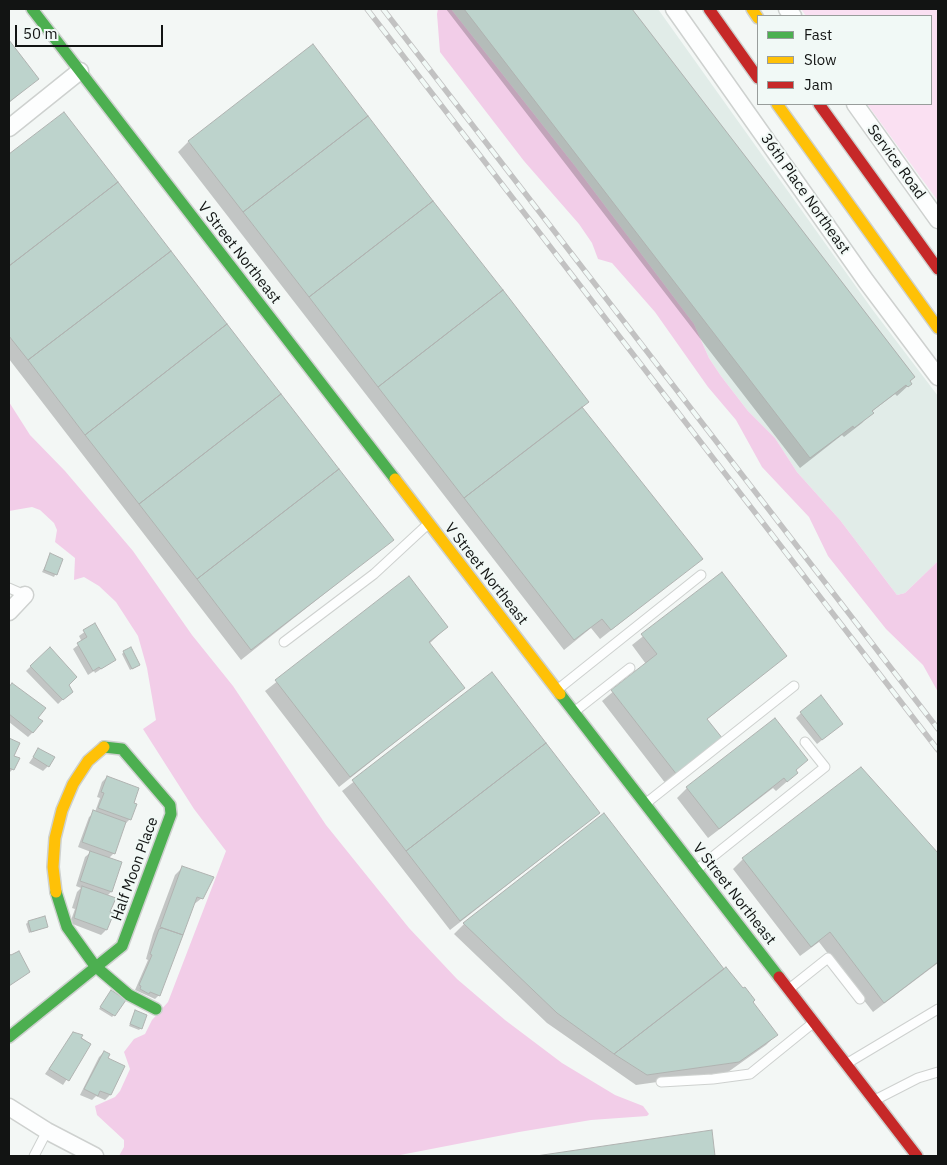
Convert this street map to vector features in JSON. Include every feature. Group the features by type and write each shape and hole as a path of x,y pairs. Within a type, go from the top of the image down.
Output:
{"main road":[{"name":"V Street Northeast","path":"32,9 917,1156"},
{"path":"709,9 757,77"},
{"path":"778,105 938,328"},
{"path":"820,105 938,269"},
{"name":"Half Moon Place","path":"9,1037 94,966 113,955 122,946 171,814 170,805 122,749 115,746 102,748 88,761 73,784 62,810 55,838 53,867 57,898 68,927 94,966 129,995 156,1009"}],"street":[{"name":"36th Place Northeast","path":"674,9 866,281 938,377"},
{"path":"9,128 80,71"},
{"name":"Service Road","path":"856,105 938,220"},
{"path":"9,612 25,596"},
{"path":"9,1107 47,1131 95,1156"}],"lane":[{"path":"284,642 374,574 429,524"},
{"path":"557,690 701,574"},
{"path":"9,588 25,596"},
{"path":"574,712 630,668"},
{"path":"645,804 794,686"},
{"path":"696,870 825,767 805,742"},
{"path":"788,990 828,958 860,999"},
{"path":"846,1064 938,1009"},
{"path":"661,1082 713,1079 750,1074 814,1022"},
{"path":"874,1100 918,1078 938,1072"},
{"path":"34,1156 47,1131"}],"shaded area":[{"path":"438,9 451,9 575,166 694,324 709,358 721,376 748,411 775,438 797,472 840,520 897,595 905,593 938,561 938,692 923,665 886,629 828,556 809,517 762,467 736,420 708,387 655,312 612,263 598,259 592,243 579,224 524,161 440,52"},
{"path":"451,9 658,9 872,309 938,396 938,561 905,593 897,595 840,520 797,472 775,438 748,411 709,358 694,324 575,166"},
{"path":"801,9 938,9 938,201 868,105 932,105 932,15 805,15"},
{"path":"9,402 30,435 65,471 133,551 192,635 233,686 326,825 409,928 457,979 505,1020 562,1063 615,1095 643,1106 649,1114 647,1116 591,1120 395,1156 119,1156 124,1147 124,1140 97,1115 95,1106 115,1097 120,1091 130,1069 124,1052 134,1039 145,1034 152,1020 168,1002 226,851 194,809 143,729 156,720 147,668 138,636 116,602 99,586 84,577 74,580 75,558 55,542 57,530 54,523 40,510 32,507 9,511"}],"building":[{"path":"464,9 632,9 915,377 910,381 912,384 908,387 906,385 872,411 874,413 810,458"},
{"path":"9,40 39,79 9,102"},
{"path":"313,44 368,116 243,212 188,141"},
{"path":"64,112 118,182 9,266 9,154"},
{"path":"368,116 433,201 309,297 243,212"},
{"path":"118,182 171,251 28,360 9,336 9,266"},
{"path":"433,201 503,290 378,387 309,297"},
{"path":"171,251 227,324 85,435 28,360"},
{"path":"503,290 589,402 464,498 378,387"},
{"path":"227,324 281,394 139,504 85,435"},
{"path":"281,394 339,469 197,579 139,504"},
{"path":"582,407 703,559 611,630 602,619 574,640 464,498"},
{"path":"339,469 394,540 251,650 197,579"},
{"path":"50,553 63,559 57,575 44,570"},
{"path":"722,572 787,656 707,719 723,739 677,775 611,690 657,654 641,634"},
{"path":"409,576 448,627 429,642 465,688 350,777 275,680"},
{"path":"95,623 116,660 101,669 99,667 93,671 77,643 87,637 83,630"},
{"path":"50,647 77,677 69,685 73,692 63,700 30,666"},
{"path":"131,647 140,665 132,669 123,651"},
{"path":"492,672 546,743 406,851 352,780"},
{"path":"12,683 46,708 38,718 43,721 33,733 9,714 9,687"},
{"path":"821,695 843,724 822,740 800,712"},
{"path":"775,718 808,760 796,770 798,773 787,782 784,778 719,829 686,787"},
{"path":"9,738 20,743 14,756 20,758 14,770 9,768"},
{"path":"546,743 600,813 460,921 406,851"},
{"path":"38,748 55,757 49,767 33,757"},
{"path":"861,767 938,853 938,962 884,1003 830,932 811,947 742,858"},
{"path":"107,776 139,788 134,803 137,804 131,820 98,808 104,793 101,792"},
{"path":"93,810 126,822 115,854 82,842"},
{"path":"604,813 724,969 614,1054 557,1013 463,923"},
{"path":"90,851 122,862 112,892 80,881"},
{"path":"182,866 214,877 203,899 197,897 183,935 160,927"},
{"path":"82,886 116,898 110,912 114,913 107,930 74,918"},
{"path":"45,916 48,927 31,932 28,921"},
{"path":"162,928 183,935 160,996 150,992 149,994 140,989 141,986 139,985 152,955 150,954 159,929"},
{"path":"19,951 30,972 9,986 9,954 11,955"},
{"path":"726,967 755,1000 753,1002 778,1035 739,1062 647,1075 614,1054"},
{"path":"111,990 126,1000 115,1016 100,1007"},
{"path":"135,1010 147,1015 142,1029 130,1024"},
{"path":"73,1032 83,1035 81,1038 91,1044 69,1081 49,1069"},
{"path":"104,1051 110,1054 108,1058 125,1066 111,1095 100,1091 98,1096 84,1089"},
{"path":"712,1130 715,1156 536,1156"}],"railway":[{"path":"367,9 938,750"},
{"path":"383,9 938,729"}],"traffic: fast":[{"path":"32,9 395,479"},
{"path":"560,694 779,977"},
{"path":"9,1037 122,946 171,814 170,805 122,749 104,747"},
{"path":"56,892 67,927 95,966 129,995 156,1009"}],"traffic: slow":[{"path":"752,9 757,16"},
{"path":"778,105 938,328"},
{"path":"395,479 560,694"},
{"path":"56,892 53,867 55,838 62,810 73,784 88,761 104,747"}],"traffic: jam":[{"path":"709,9 757,77"},
{"path":"820,105 938,269"},
{"path":"779,977 917,1156"}]}
